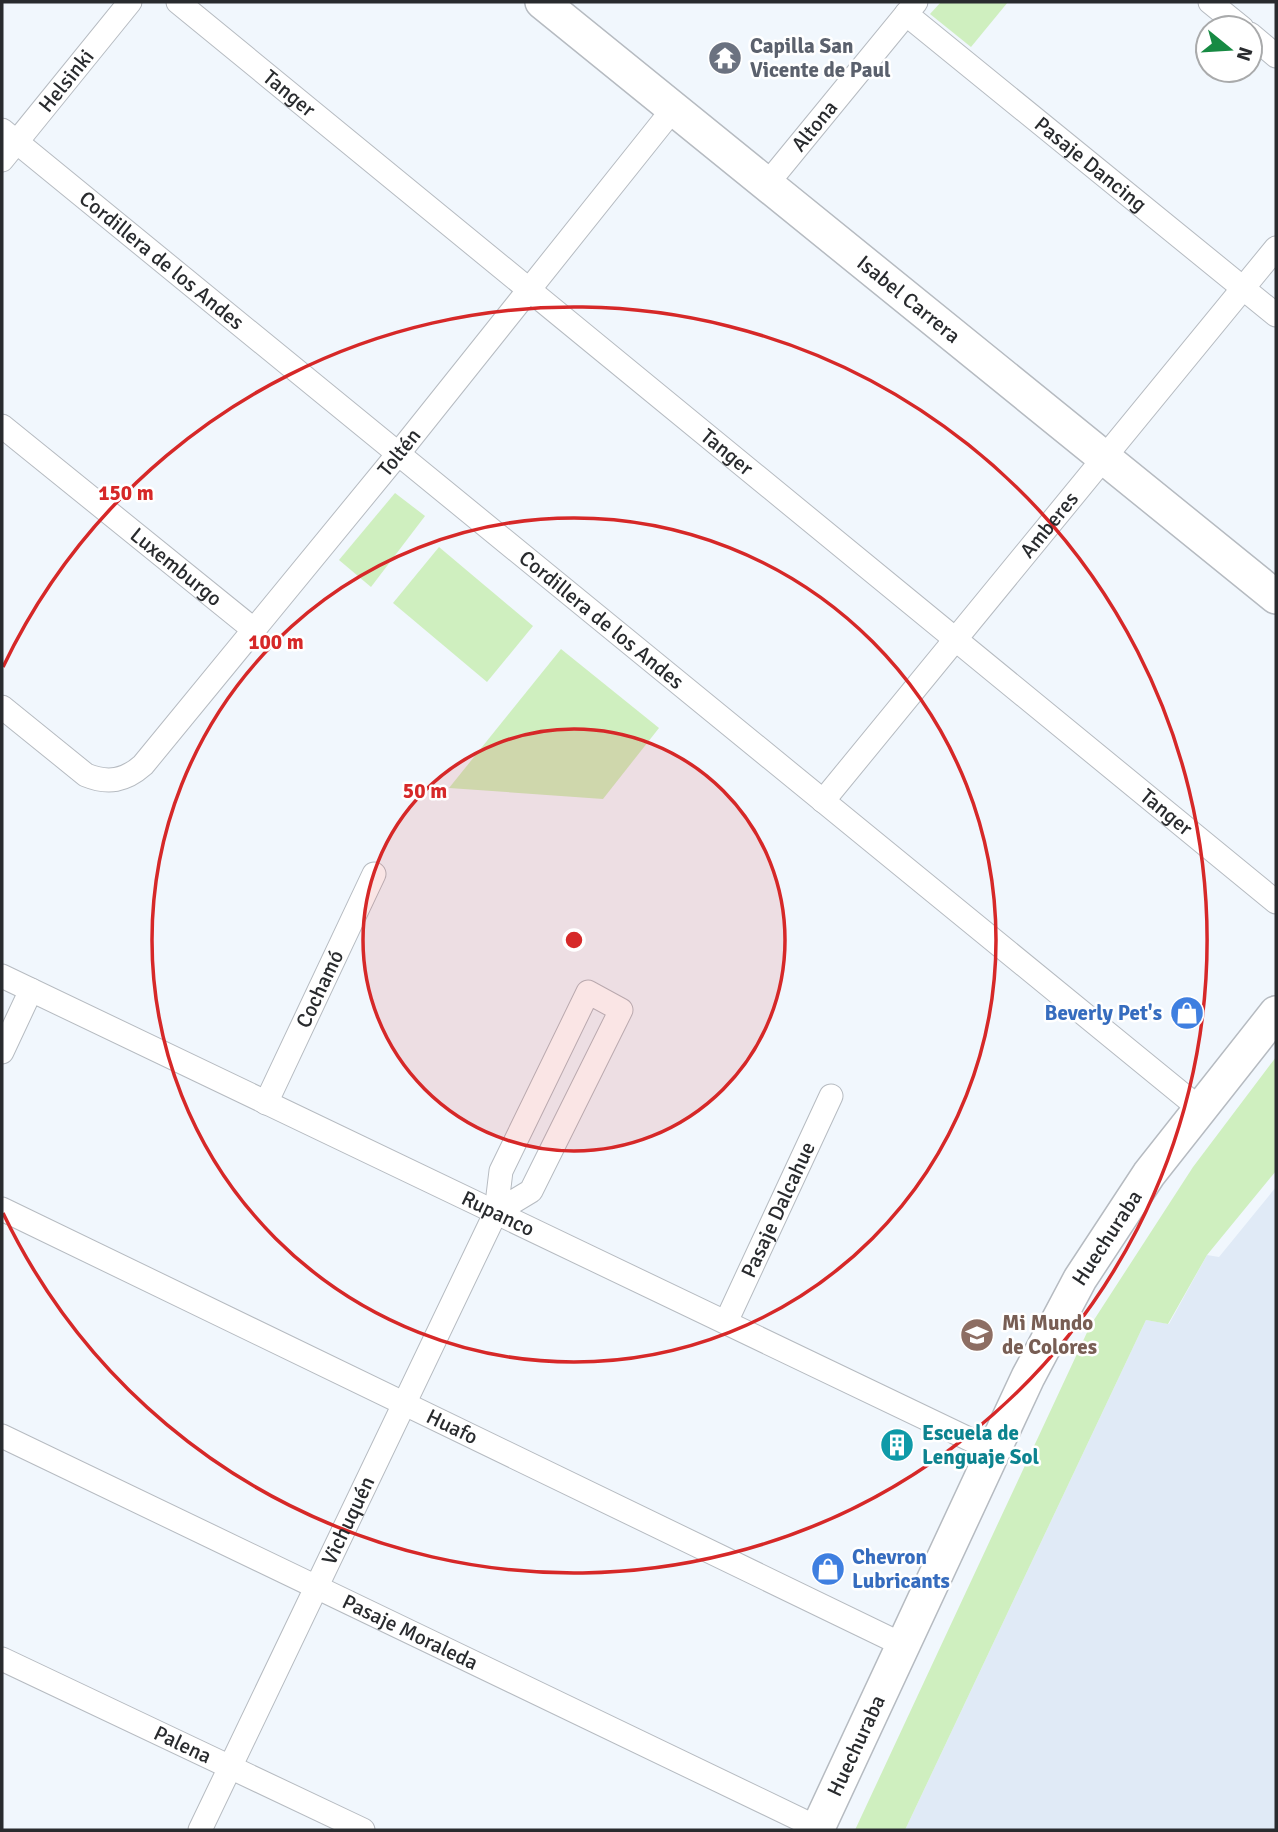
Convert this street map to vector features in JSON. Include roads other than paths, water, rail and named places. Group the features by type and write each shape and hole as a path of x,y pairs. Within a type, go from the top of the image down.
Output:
{"street":[{"name":"Helsinki","path":"2,160 9,136 130,2"},
{"name":"Tanger","path":"178,2 1276,902"},
{"name":"Isabel Carrera","path":"542,2 1276,597"},
{"path":"1210,2 1225,14"},
{"name":"Altona","path":"767,184 911,8"},
{"name":"Pasaje Dancing","path":"911,8 1276,316"},
{"name":"Toltén","path":"2,707 86,775 111,781 134,773 398,453 674,108"},
{"name":"Cordillera de los Andes","path":"9,136 1199,1108"},
{"name":"Amberes","path":"823,801 1276,248"},
{"name":"Luxemburgo","path":"2,426 253,629"},
{"name":"Cochamó","path":"266,1103 374,874"},
{"name":"Rupanco","path":"2,976 994,1451"},
{"path":"2,1052 31,990"},
{"name":"Vichuquén","path":"200,1830 496,1212 501,1171 587,992 621,1010 531,1191 496,1212"},
{"name":"Huechuraba","path":"817,1829 1028,1377 1080,1279 1149,1174 1276,1013"},
{"name":"Pasaje Dalcahue","path":"726,1322 831,1096"},
{"name":"Huafo","path":"2,1209 903,1645"},
{"name":"Pasaje Moraleda","path":"2,1436 817,1829"},
{"name":"Palena","path":"2,1659 363,1830"}],"place":[{"name":"Capilla San Vicente de Paul","path":"725,58"},
{"name":"Beverly Pet's","path":"1187,1013"},
{"name":"Mi Mundo de Colores","path":"977,1335"},
{"name":"Escuela de Lenguaje Sol","path":"897,1445"},
{"name":"Chevron Lubricants","path":"828,1569"}]}
